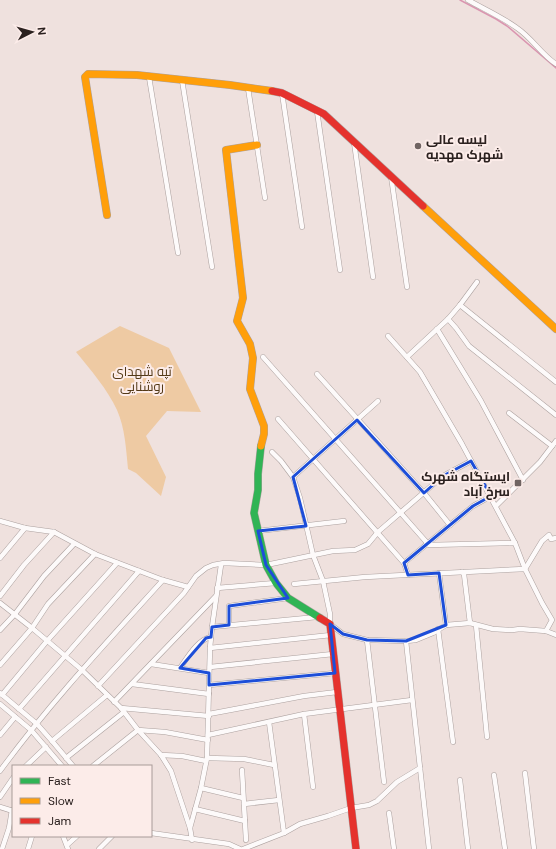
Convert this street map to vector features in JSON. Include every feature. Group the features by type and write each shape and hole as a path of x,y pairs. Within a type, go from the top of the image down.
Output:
{"street":[{"path":"468,0 478,2 517,28 556,64"},
{"path":"107,215 86,77 88,74 182,80 282,93 324,114 556,329"},
{"path":"149,77 178,253"},
{"path":"182,80 212,267"},
{"path":"248,88 266,198"},
{"path":"282,93 302,227"},
{"path":"317,110 340,270"},
{"path":"354,141 373,277"},
{"path":"257,145 226,150 243,298 237,321 250,344 253,358 250,389 264,426 258,474 258,490 254,513 266,565 276,583 288,598 330,624 343,634 367,640 406,642 416,640 446,625 470,623 493,629 512,630 520,628 546,631 556,635"},
{"path":"390,174 407,287"},
{"path":"407,357 448,319 460,306 477,282"},
{"path":"460,306 556,382"},
{"path":"448,319 469,346 556,415"},
{"path":"437,329 481,401 523,480"},
{"path":"388,336 420,372 491,496 515,543 525,569 552,620 546,631"},
{"path":"263,357 427,544 515,543"},
{"path":"317,374 424,493 450,525"},
{"path":"293,477 378,401"},
{"path":"510,413 552,446"},
{"path":"278,419 404,563 408,575"},
{"path":"496,506 540,462 556,441"},
{"path":"272,452 293,477 313,555 323,581 330,614 337,692 356,849"},
{"path":"98,686 184,593 196,576 206,568 224,563 266,565 333,551 355,550 368,544 378,532 443,476 471,461"},
{"path":"404,563 473,506 491,496"},
{"path":"0,521 5,524 54,532 74,544 96,554 163,580 188,587"},
{"path":"258,531 344,521"},
{"path":"0,528 5,524"},
{"path":"0,558 25,528"},
{"path":"0,596 24,565 54,532"},
{"path":"525,569 542,541 549,535 551,539 556,538"},
{"path":"0,630 15,614 44,576 74,544"},
{"path":"0,665 32,628 48,604 96,554"},
{"path":"72,765 37,724 1,694 117,562"},
{"path":"190,828 196,809 207,760 210,648 221,565"},
{"path":"294,584 365,577 525,569"},
{"path":"19,709 139,571"},
{"path":"462,572 464,574 470,623"},
{"path":"439,573 446,625"},
{"path":"0,771 31,730 82,670 163,580"},
{"path":"217,588 276,583"},
{"path":"114,702 216,596"},
{"path":"229,625 230,606 288,598"},
{"path":"0,602 82,670 122,710 161,755 171,771 190,828 192,840"},
{"path":"212,627 318,617"},
{"path":"476,625 487,736"},
{"path":"438,629 453,742"},
{"path":"210,648 331,634"},
{"path":"180,668 196,646 206,638 211,637"},
{"path":"367,640 384,782"},
{"path":"406,642 429,849"},
{"path":"210,666 333,654"},
{"path":"151,664 209,673"},
{"path":"209,685 335,673"},
{"path":"132,684 209,694"},
{"path":"66,758 122,710 208,715 304,696 337,692"},
{"path":"52,741 107,695"},
{"path":"94,765 138,730 208,738 304,714 412,700"},
{"path":"0,704 31,730 60,765"},
{"path":"304,714 313,787"},
{"path":"0,735 15,717"},
{"path":"269,722 284,833"},
{"path":"27,765 46,747"},
{"path":"161,755 182,756 207,760 244,759 274,764"},
{"path":"152,833 229,844 242,849 284,833 300,824 328,816 350,806 369,805 377,801 397,782 420,768"},
{"path":"242,770 246,840"},
{"path":"525,773 534,849"},
{"path":"494,775 505,849"},
{"path":"0,797 12,779"},
{"path":"460,780 468,849"},
{"path":"201,788 243,798"},
{"path":"244,804 279,800"},
{"path":"0,807 12,811 9,828 2,849"},
{"path":"196,809 245,821"},
{"path":"389,813 394,849"},
{"path":"28,849 32,837"},
{"path":"63,837 67,847 77,837"},
{"path":"99,849 111,837"}],"highlighted area":[{"path":"357,420 424,493 443,476 471,461 491,496 473,506 404,563 408,575 439,573 446,625 406,641 367,640 343,634 330,624 335,673 209,685 209,673 180,668 206,638 211,637 212,627 229,625 229,606 288,598 266,565 258,531 306,526 293,477"}],"green space":[{"name":"تپه شهدای روشنایی","path":"120,326 169,348 201,412 167,411 146,436 166,477 161,496 136,473 128,469 126,446 120,417 117,410 104,387 76,352"}],"waterway":[{"path":"460,0 507,26 556,68"}],"traffic: fast":[{"path":"261,446 258,490 254,513 266,565 276,583 288,598 320,618"}],"traffic: slow":[{"path":"107,215 85,77 88,74 137,75 272,91"},
{"path":"257,145 226,150 243,298 237,321 250,344 253,358 250,389 264,426 261,446"},
{"path":"423,206 556,329"}],"traffic: jam":[{"path":"272,91 282,93 324,114 423,206"},
{"path":"320,618 330,624 356,849"}],"place":[{"name":"لیسه عالی شهرک مهدیه","path":"418,146"},
{"name":"ایستگاه شهرک سرخ آباد","path":"518,483"}]}
